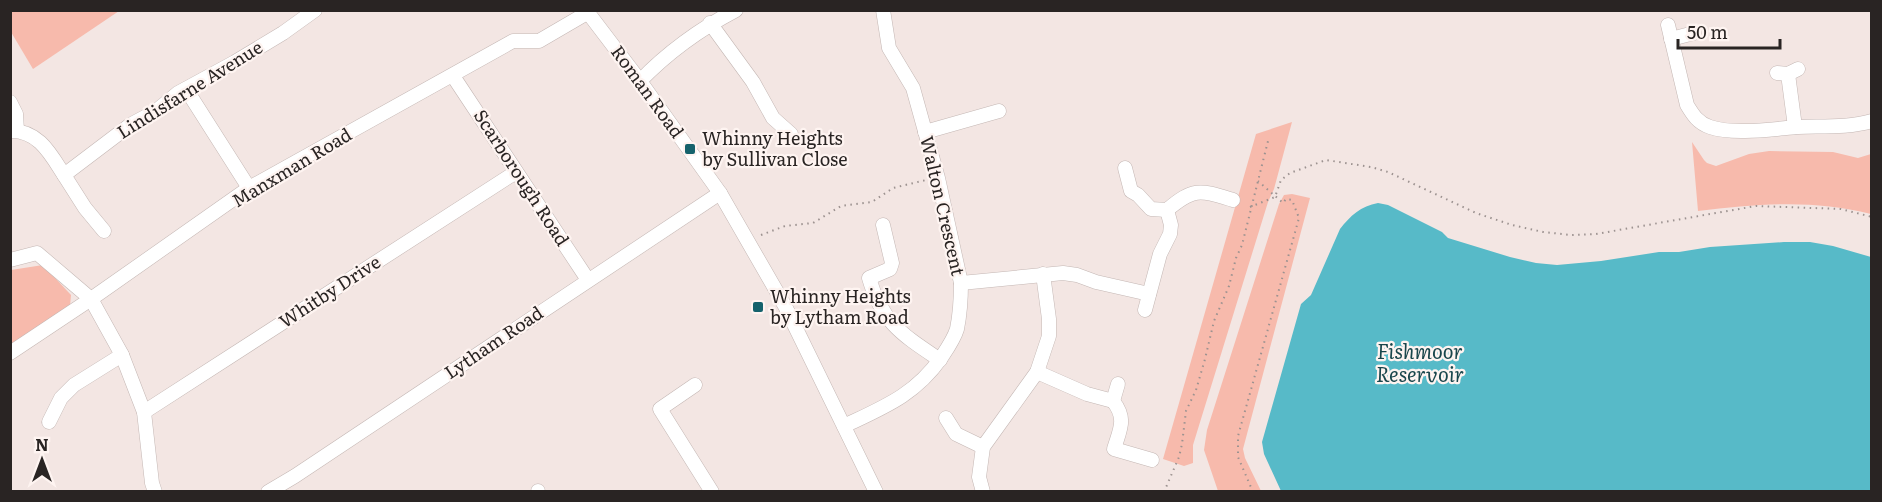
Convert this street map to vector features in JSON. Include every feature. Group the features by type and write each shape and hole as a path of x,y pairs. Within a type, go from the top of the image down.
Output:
{"street":[{"name":"Lindisfarne Avenue","path":"64,175 130,125 156,111 168,100 273,39 315,10"},
{"path":"640,81 660,60 711,23 736,10"},
{"name":"Walton Crescent","path":"844,426 902,397 917,386 940,360 956,332 960,301 961,283 938,178 913,88 889,48 883,10"},
{"name":"Manxman Road","path":"10,353 249,189 513,41 538,41 586,12"},
{"name":"Roman Road","path":"586,12 640,81 720,193 785,306 876,492"},
{"path":"711,23 753,82 773,118 791,134"},
{"path":"1694,33 1669,32 1688,105 1693,116 1703,124 1712,128 1738,130 1845,125 1872,121"},
{"path":"1787,72 1795,127"},
{"name":"Scarborough Road","path":"453,76 588,280"},
{"path":"186,89 249,189"},
{"path":"10,102 16,114 14,131 32,136 43,143 85,208 104,231"},
{"path":"925,132 999,111"},
{"path":"1125,168 1131,191 1151,209 1167,210 1198,191 1233,200"},
{"name":"Whitby Drive","path":"144,412 516,172"},
{"name":"Lytham Road","path":"268,492 720,193"},
{"path":"1145,310 1160,254 1172,225 1167,210"},
{"path":"883,225 891,257 890,269 869,278 874,296 895,328 940,360"},
{"path":"10,260 37,253 91,299 122,355 144,412 155,492"},
{"path":"961,283 1062,273 1149,294"},
{"path":"983,492 980,477 983,447 1037,372 1049,336 1043,274"},
{"path":"49,422 61,398 74,385 122,355"},
{"path":"1037,372 1087,394 1113,401 1121,411 1122,423 1114,449 1152,459"},
{"path":"1113,401 1118,384"},
{"path":"695,385 660,410 712,492"},
{"path":"946,418 956,434 983,447"}],"path":[{"path":"1164,492 1179,457 1186,411 1198,382 1214,321 1229,286 1242,245 1269,137"},
{"path":"1250,207 1275,197 1281,180 1290,173 1326,160 1388,172 1476,213 1512,225 1571,235 1596,234 1756,206 1841,209 1872,217"},
{"path":"747,240 785,226 813,224 841,206 872,202 893,189 938,178"},
{"path":"1253,492 1238,457 1238,436 1299,218 1292,200 1286,199 1283,203 1258,181"}],"shaded area":[{"path":"11,10 119,11 33,69 11,32"},
{"path":"1292,122 1274,189 1193,445 1193,463 1184,466 1163,459 1256,134"},
{"path":"1692,142 1707,163 1716,166 1749,154 1769,151 1833,152 1858,158 1871,154 1871,214 1827,206 1785,204 1698,211"},
{"path":"1292,194 1310,198 1243,449 1261,491 1218,491 1204,450 1207,430 1279,204 1284,195"},
{"path":"43,265 71,295 70,306 11,346 11,270"}],"water":[{"name":"Fishmoor Reservoir","path":"1378,203 1388,205 1442,232 1448,238 1536,263 1557,265 1659,252 1784,242 1810,242 1871,257 1871,491 1281,491 1264,454 1262,442 1301,304 1311,295 1340,229 1356,212"}],"place":[{"name":"Whinny Heights by Sullivan Close","path":"690,149"},
{"name":"Whinny Heights by Lytham Road","path":"758,307"}]}
